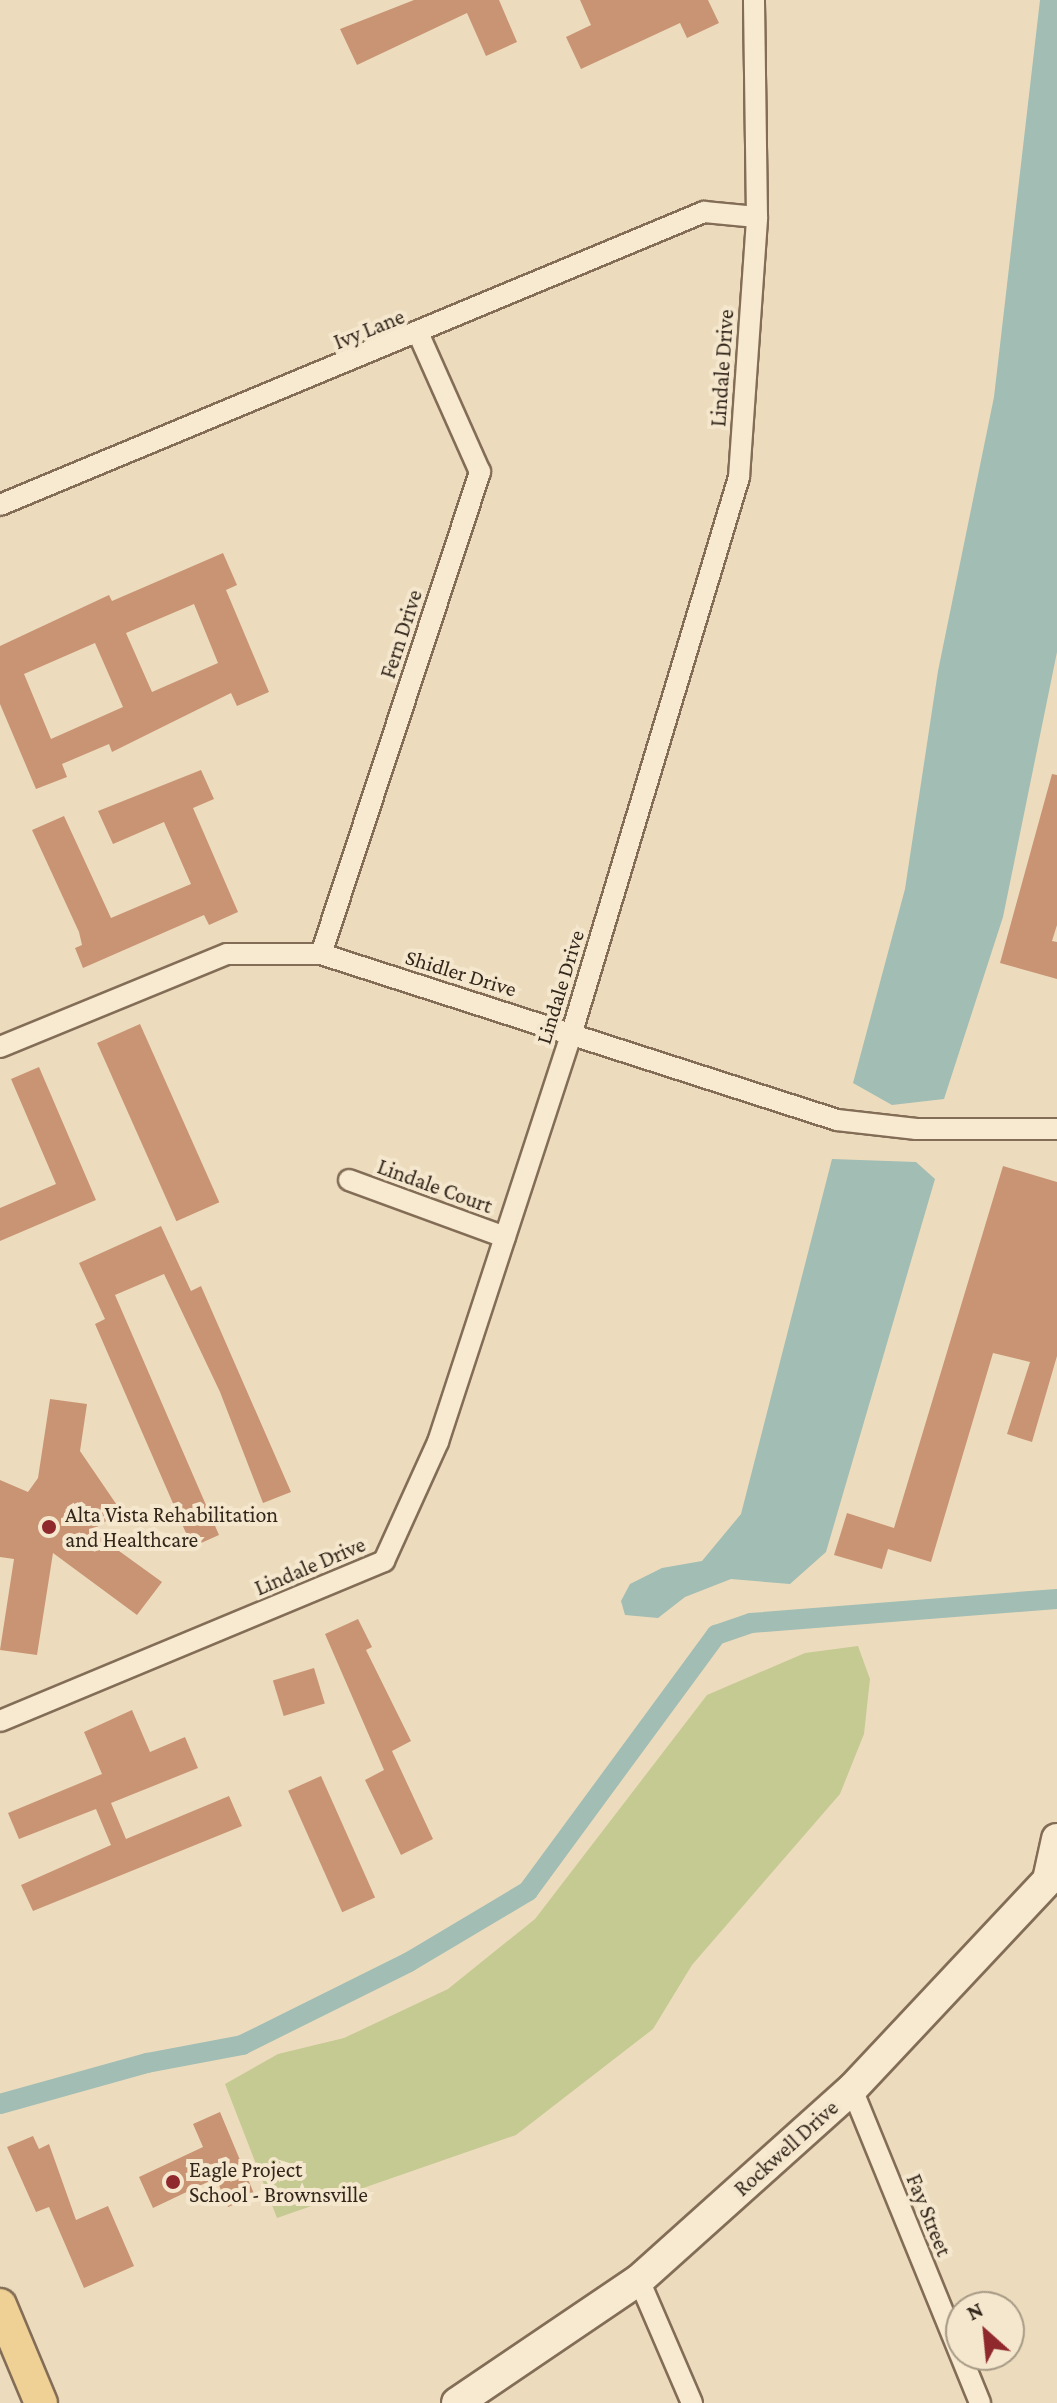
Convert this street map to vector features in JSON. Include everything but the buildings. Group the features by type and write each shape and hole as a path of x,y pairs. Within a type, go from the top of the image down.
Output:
{"main road":[{"path":"0,2305 41,2403"}],"street":[{"name":"Lindale Drive","path":"0,1721 384,1561 438,1442 572,1032 739,477 757,217 754,0"},
{"name":"Ivy Lane","path":"0,505 419,335 704,212 757,217"},
{"name":"Fern Drive","path":"321,954 480,472 419,335"},
{"name":"Shidler Drive","path":"0,1047 227,954 321,954 572,1032 837,1120 916,1129 1057,1129"},
{"name":"Lindale Court","path":"349,1180 505,1237"},
{"name":"Rockwell Drive","path":"457,2403 639,2280 852,2089 1053,1890 1057,1839"},
{"name":"Fay Street","path":"852,2089 980,2403"},
{"path":"639,2280 692,2403"}],"green space":[{"path":"858,1646 870,1679 864,1734 840,1794 692,1965 653,2029 516,2135 277,2218 225,2084 278,2054 344,2038 448,1989 535,1919 707,1695 805,1653"}],"water":[{"path":"1040,0 1057,0 1057,652 1003,917 944,1099 892,1105 853,1083 905,889 938,671 994,397"},
{"path":"832,1159 916,1162 935,1179 826,1552 790,1584 731,1579 685,1597 658,1618 625,1615 621,1601 630,1584 662,1568 702,1561 741,1514"}],"waterway":[{"path":"0,2104 147,2063 242,2045 409,1962 528,1891 716,1635 751,1623 1057,1599"}],"place":[{"name":"Alta Vista Rehabilitation and Healthcare","path":"49,1527"},
{"name":"Eagle Project School - Brownsville","path":"173,2182"}]}
